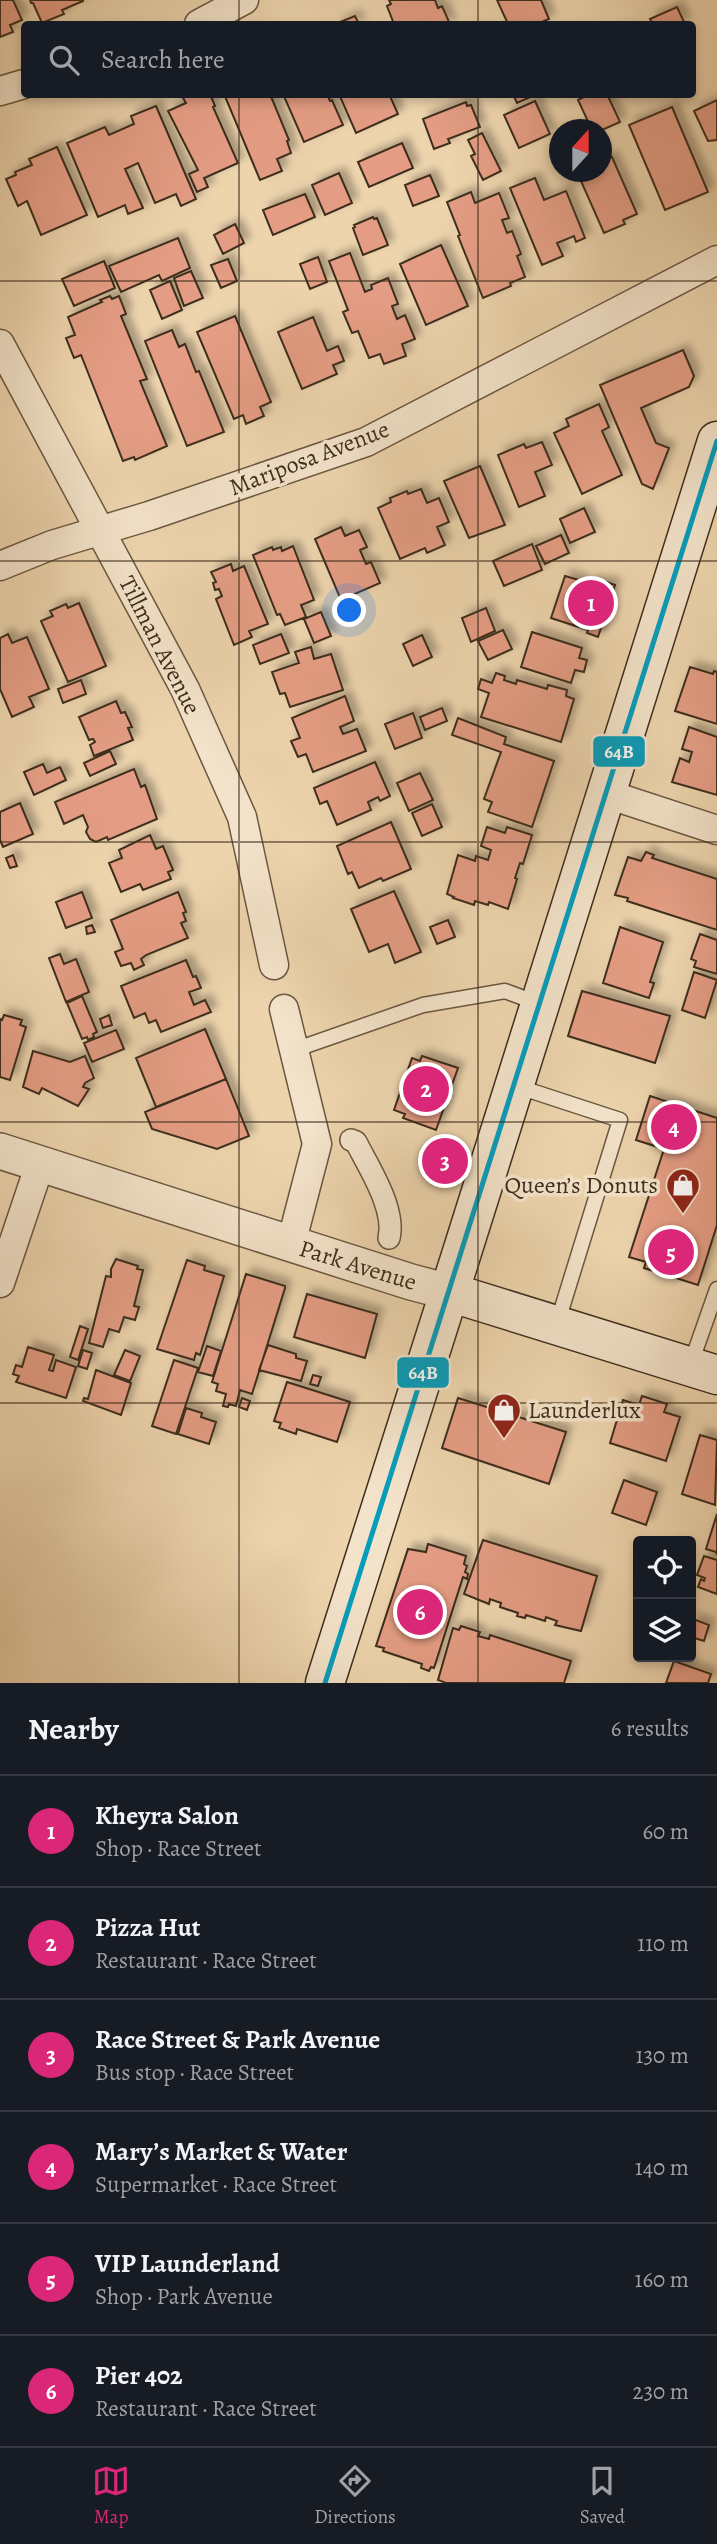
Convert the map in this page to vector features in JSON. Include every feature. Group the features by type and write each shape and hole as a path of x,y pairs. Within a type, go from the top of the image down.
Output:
{"main road":[{"path":"326,1683 717,441"},
{"name":"Park Avenue","path":"449,1292 703,1371"}],"street":[{"path":"206,21 244,0"},
{"path":"0,91 21,85"},
{"name":"Mariposa Avenue","path":"0,566 52,545 366,442 717,260"},
{"name":"Tillman Avenue","path":"0,344 185,689 243,817 274,965"},
{"path":"604,793 717,830"},
{"path":"284,1009 317,1144 291,1244"},
{"path":"351,1140 356,1142 382,1194 389,1214 389,1238"},
{"name":"Park Avenue","path":"0,1151 449,1292"},
{"path":"0,1283 40,1164"}],"lane":[{"path":"294,1050 423,1005 505,991 540,1003"},
{"path":"515,1086 620,1119 557,1325"},
{"path":"703,1371 717,1289"}],"building":[{"path":"0,0 13,0 22,20 10,25 13,32 0,37"},
{"path":"30,0 83,0 62,10 64,14 47,21 41,21"},
{"path":"389,0 435,0 438,8 442,6 449,21 393,21 387,6 391,4"},
{"path":"497,0 541,0 549,19 544,21 507,21"},
{"path":"677,7 684,21 651,21 650,19"},
{"path":"355,16 358,21 342,21"},
{"path":"183,98 212,98 215,106 213,107 238,163 204,178 208,187 197,192 189,174 198,170 168,111 186,103"},
{"path":"226,98 272,98 289,140 287,141 291,153 277,159 282,171 260,180"},
{"path":"285,98 332,100 343,125 304,142"},
{"path":"341,98 391,98 398,114 356,133"},
{"path":"515,98 528,98 517,103"},
{"path":"609,98 620,122 612,126 612,119 587,119 578,100"},
{"path":"717,100 717,140 708,141 694,111"},
{"path":"535,101 549,134 519,148 504,115"},
{"path":"466,102 467,106 471,105 480,127 448,139 450,143 434,149 423,119"},
{"path":"156,106 196,199 181,206 176,194 155,203 138,163 125,169 143,208 128,214 125,205 98,217 67,143 105,127 109,135 134,124 131,116"},
{"path":"672,107 708,192 665,210 629,125"},
{"path":"482,133 501,171 483,180 471,156 475,154 468,140"},
{"path":"402,143 413,168 369,187 358,162"},
{"path":"57,147 87,215 41,235 27,201 18,206 6,179 32,165 29,159"},
{"path":"612,157 637,214 623,220 625,224 604,233 581,182 612,182"},
{"path":"339,173 352,203 325,215 312,185"},
{"path":"430,175 439,196 413,206 405,185"},
{"path":"535,178 544,200 566,191 585,238 576,242 574,236 557,243 563,256 542,265 510,188"},
{"path":"471,192 475,203 499,193 509,218 502,220 507,233 512,231 521,254 517,256 525,277 483,298 447,202"},
{"path":"305,194 315,217 273,235 263,210"},
{"path":"373,217 377,218 388,245 363,255 353,228 354,225"},
{"path":"235,224 244,243 223,254 214,235"},
{"path":"178,238 190,268 162,281 159,275 121,292 109,266"},
{"path":"441,245 468,306 426,325 400,264"},
{"path":"350,253 365,292 372,289 371,285 388,278 398,304 392,306 397,319 405,315 415,339 402,344 406,356 384,364 380,354 369,358 358,331 352,333 343,312 348,310 329,261"},
{"path":"318,257 327,282 310,289 300,264"},
{"path":"228,259 237,281 221,288 211,265"},
{"path":"104,261 115,288 74,306 62,279"},
{"path":"191,271 203,298 184,306 174,278"},
{"path":"170,281 182,310 162,319 150,290"},
{"path":"110,296 112,299 119,296 126,314 121,316 147,379 140,381 167,446 135,460 134,457 123,461 81,355 74,358 66,338 75,335 68,317"},
{"path":"235,316 271,402 260,407 264,416 246,424 243,415 234,419 197,332"},
{"path":"313,317 327,351 338,346 344,361 333,365 337,374 302,389 278,332"},
{"path":"172,330 179,347 185,344 196,372 199,371 224,432 187,446 145,341"},
{"path":"683,350 694,376 689,387 641,408 656,443 669,448 653,489 642,484 600,385"},
{"path":"599,404 609,427 602,431 622,475 582,494 554,433 569,426 566,419"},
{"path":"542,442 552,465 535,472 545,496 519,507 498,455 524,444 526,448"},
{"path":"480,466 505,525 469,538 444,481"},
{"path":"421,489 427,503 439,498 449,522 437,527 445,545 427,553 425,548 400,559 378,508 391,502 390,498"},
{"path":"584,508 595,532 570,543 560,519"},
{"path":"341,527 345,536 359,530 367,547 360,550 366,564 371,562 380,583 341,600 315,539"},
{"path":"561,535 569,553 545,564 536,546"},
{"path":"532,544 542,570 504,586 493,561"},
{"path":"293,546 314,600 301,605 306,617 285,625 280,614 277,615 253,555 272,547 273,550 281,547 282,551"},
{"path":"231,564 233,571 244,566 268,624 249,631 252,637 234,645 216,599 222,596 219,589 215,590 213,583 216,582 211,572"},
{"path":"565,576 582,581 579,588 589,591 592,581 615,585 598,637 587,633 588,630 551,618"},
{"path":"79,603 106,666 68,682 41,621 53,616 50,611 66,604 68,608"},
{"path":"486,608 495,631 471,642 462,618"},
{"path":"321,612 331,636 314,643 304,619"},
{"path":"503,630 512,649 488,660 478,641"},
{"path":"532,632 582,648 579,658 587,660 584,672 575,670 571,683 521,667"},
{"path":"8,634 12,643 27,637 49,689 29,697 34,707 12,717 0,689 0,638"},
{"path":"281,634 289,653 260,664 253,645"},
{"path":"422,635 432,657 413,666 403,644"},
{"path":"311,647 314,659 331,654 343,690 290,707 285,693 280,694 272,672 299,663 295,652"},
{"path":"690,667 713,674 714,671 717,672 717,724 675,711"},
{"path":"496,673 505,676 504,680 516,684 517,680 547,689 548,685 567,690 566,696 574,699 561,742 481,717 489,693 478,689 481,679 492,683"},
{"path":"81,680 86,694 63,703 58,689"},
{"path":"345,696 354,721 340,727 343,734 357,729 366,751 313,772 306,754 298,757 291,741 300,738 292,718"},
{"path":"116,701 132,727 128,728 133,740 94,756 90,745 95,742 93,739 89,740 79,717"},
{"path":"442,708 447,721 425,730 420,717"},
{"path":"413,713 422,738 395,749 385,724"},
{"path":"458,718 506,737 504,744 554,761 532,827 488,812 492,802 484,799 501,752 452,735"},
{"path":"689,727 717,737 717,795 672,782 680,758 689,762 692,752 682,749"},
{"path":"110,751 116,764 90,776 84,763"},
{"path":"375,762 390,796 380,801 378,797 368,802 371,810 337,825 327,801 320,804 314,788"},
{"path":"43,764 47,773 60,767 66,780 34,795 24,772"},
{"path":"134,769 141,787 145,785 157,819 108,840 107,837 96,842 90,839 86,832 88,827 83,815 64,824 55,802"},
{"path":"420,773 433,800 409,811 397,783"},
{"path":"20,803 33,834 3,847 0,840 0,812"},
{"path":"432,804 442,827 422,836 412,813"},
{"path":"391,822 411,869 359,888 352,872 348,874 337,846"},
{"path":"487,827 505,833 507,827 532,835 523,864 520,863 515,878 517,879 508,909 489,902 488,905 475,901 474,905 447,894 458,855 475,861 476,856 488,860 491,850 481,846"},
{"path":"150,835 156,849 163,846 173,870 168,872 171,879 143,890 140,884 121,892 109,863 122,858 119,850"},
{"path":"646,852 654,855 652,858 717,879 717,930 615,895 628,857 641,861"},
{"path":"13,855 17,866 10,868 6,858"},
{"path":"394,891 421,952 395,963 388,944 369,952 351,909"},
{"path":"82,892 92,918 66,928 56,902"},
{"path":"178,892 186,912 183,913 186,921 181,923 188,938 146,955 141,959 144,965 134,970 131,963 121,966 115,952 123,949 111,920"},
{"path":"448,920 455,937 437,944 430,927"},
{"path":"92,925 95,932 87,934 86,927"},
{"path":"620,927 663,942 650,982 654,983 649,998 603,983"},
{"path":"700,934 717,940 717,974 694,967 696,961 691,959"},
{"path":"60,954 64,964 76,959 89,992 66,1002 49,958"},
{"path":"186,960 201,988 189,992 194,1005 205,1000 211,1012 161,1032 156,1020 149,1023 145,1013 134,1018 121,986"},
{"path":"694,972 717,980 705,1018 682,1010"},
{"path":"582,991 670,1016 655,1063 568,1036"},
{"path":"82,996 97,1032 88,1040 87,1037 82,1039 67,1003"},
{"path":"4,1015 22,1020 20,1025 26,1027 10,1080 0,1077 0,1019 2,1020"},
{"path":"109,1015 112,1025 103,1028 100,1019"},
{"path":"205,1029 226,1079 156,1107 136,1058"},
{"path":"116,1030 124,1049 92,1062 84,1043"},
{"path":"33,1051 70,1062 85,1056 94,1078 85,1083 83,1087 89,1089 78,1106 42,1088 39,1094 23,1087"},
{"path":"422,1056 458,1068 436,1130 403,1118 405,1114 394,1110 412,1058 420,1061"},
{"path":"226,1079 249,1136 217,1149 152,1129 145,1112"},
{"path":"650,1096 717,1118 717,1225 698,1285 644,1268 646,1262 629,1257 664,1149 636,1140"},
{"path":"116,1259 143,1270 134,1306 139,1307 135,1320 124,1317 119,1332 109,1329 103,1347 89,1343 106,1276 111,1277 111,1269"},
{"path":"187,1260 205,1266 204,1270 224,1276 200,1355 196,1353 194,1360 157,1349"},
{"path":"246,1274 285,1288 252,1394 240,1390 236,1406 229,1404 228,1407 223,1406 226,1394 216,1391 218,1384 212,1382"},
{"path":"307,1294 377,1314 365,1358 294,1337"},
{"path":"80,1326 88,1329 78,1360 70,1357"},
{"path":"268,1345 296,1354 296,1358 307,1361 301,1381 259,1370"},
{"path":"207,1346 221,1351 213,1376 198,1372"},
{"path":"28,1347 54,1355 49,1370 53,1371 56,1360 76,1367 66,1398 16,1382 19,1376 13,1374 16,1365 22,1367"},
{"path":"83,1350 92,1353 87,1369 78,1366"},
{"path":"125,1350 140,1356 130,1381 114,1375"},
{"path":"174,1360 198,1368 176,1434 152,1426"},
{"path":"96,1370 131,1383 121,1415 83,1401 84,1398 88,1399"},
{"path":"313,1375 321,1377 318,1386 310,1384"},
{"path":"287,1382 350,1402 337,1442 297,1429 296,1434 279,1428 281,1423 274,1421"},
{"path":"642,1396 667,1404 664,1412 680,1417 666,1461 610,1443 623,1400 639,1405"},
{"path":"242,1398 250,1401 247,1410 239,1407"},
{"name":"Launderlux","path":"458,1398 566,1432 549,1484 442,1448"},
{"path":"186,1408 202,1413 201,1417 216,1422 209,1444 178,1434"},
{"path":"700,1435 717,1440 715,1505 682,1494"},
{"path":"624,1480 657,1492 646,1525 612,1513"},
{"path":"717,1514 717,1555 716,1552 706,1549"},
{"path":"483,1540 597,1576 581,1631 555,1625 557,1621 546,1617 545,1621 526,1615 525,1618 517,1616 518,1613 500,1607 501,1603 490,1599 489,1604 464,1594"},
{"path":"428,1544 466,1556 464,1564 468,1574 467,1579 463,1577 434,1668 431,1667 429,1671 421,1668 422,1664 383,1651 384,1648 376,1646 408,1549 426,1552"},
{"path":"704,1556 717,1560 717,1594 698,1587 701,1579 704,1581 705,1578 697,1575"},
{"path":"696,1620 709,1625 704,1641 696,1639"},
{"path":"461,1626 480,1632 478,1636 489,1639 490,1635 571,1661 564,1683 446,1683 438,1680 453,1628 459,1630"},
{"path":"674,1662 711,1674 708,1683 666,1683"}],"transit line":[{"name":"64B","path":"325,1683 717,441"}],"place":[{"name":"Kheyra Salon","path":"591,603"},
{"name":"Pizza Hut","path":"426,1089"},
{"name":"Mary’s Market & Water","path":"674,1127"},
{"name":"Race Street & Park Avenue","path":"445,1161"},
{"name":"Queen’s Donuts","path":"683,1215"},
{"name":"VIP Launderland","path":"671,1252"},
{"name":"Launderlux","path":"504,1440"},
{"name":"Pier 402","path":"420,1612"}]}
